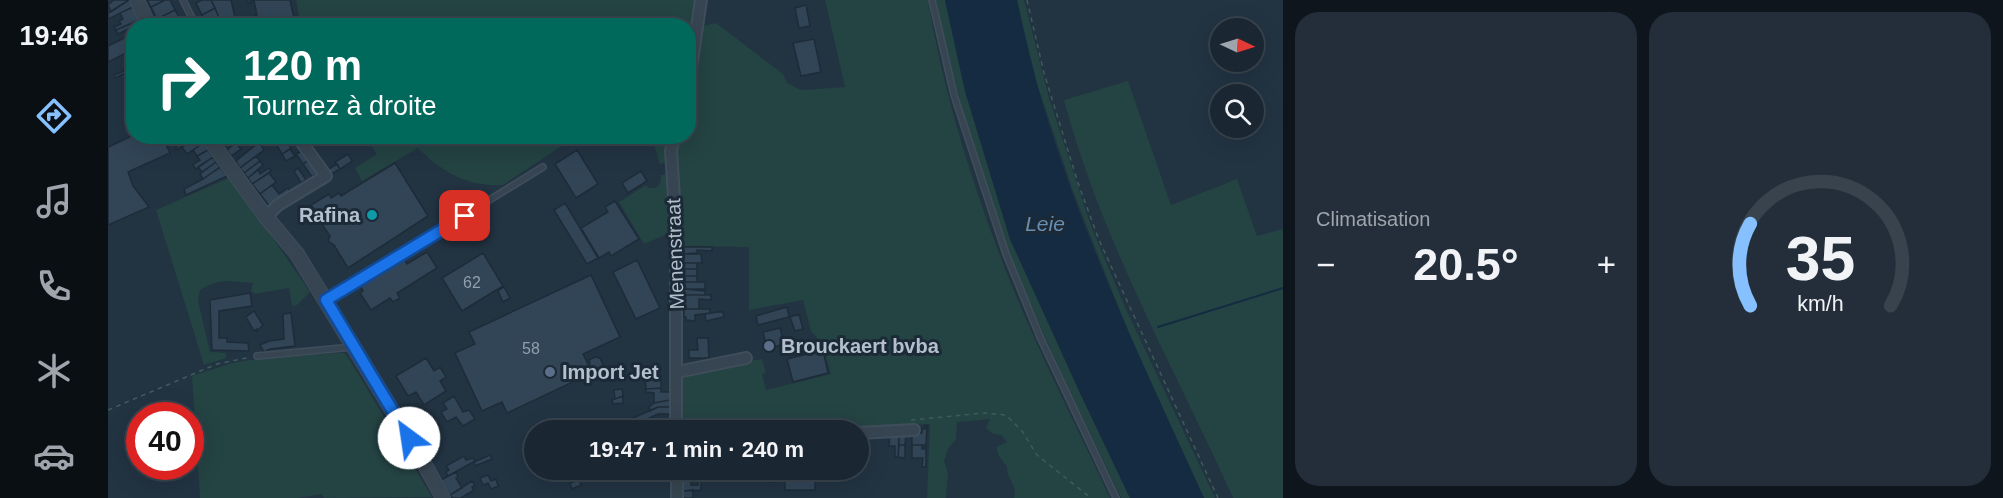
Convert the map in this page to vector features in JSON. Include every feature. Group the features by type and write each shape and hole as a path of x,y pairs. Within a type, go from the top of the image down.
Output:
{"street":[{"path":"137,0 146,18"},
{"path":"696,29 700,0"},
{"path":"213,144 266,217 289,242 420,456 443,498"},
{"path":"266,217 278,205 326,176 303,144"},
{"name":"Menenstraat","path":"672,144 676,228 676,420"},
{"path":"677,372 746,358"},
{"path":"869,432 911,430"},
{"path":"676,480 677,498"}],"lane":[{"path":"183,0 192,18"},
{"path":"932,0 954,95 1006,254 1040,337 1116,498"},
{"path":"326,300 543,167"},
{"path":"257,356 354,347"}],"path":[{"path":"1027,0 1044,73 1078,183 1100,240 1218,498"},
{"path":"108,410 217,364 257,356"},
{"path":"911,430 908,420 984,413 1006,415 1022,431 1037,455 1091,498"}],"green space":[{"path":"296,0 698,0 696,18 299,18"},
{"path":"825,0 928,0 949,99 989,226 1026,319 1110,498 1014,498 1015,494 1007,467 996,447 1007,442 1001,435 993,434 986,428 990,419 957,422 956,439 948,449 944,461 948,473 946,498 927,498 930,424 869,428 869,420 680,420 681,380 690,372 762,359 766,373 762,374 766,390 831,374 822,343 811,331 803,300 749,310 749,247 679,246 674,154 676,144 696,144 696,64 702,26 716,23 783,74 787,83 801,90 845,87"},
{"path":"936,0 945,0 965,91 1010,239 1130,498 1121,498 1046,339 1005,241 966,122"},
{"path":"1017,0 1024,0 1049,98 1091,226 1124,305 1215,498 1204,498 1131,339 1073,191 1037,84"},
{"path":"1128,81 1171,205 1237,179 1257,236 1283,229 1283,498 1233,498 1118,253 1079,152 1064,100"},
{"path":"370,144 564,144 503,185 478,183 456,176 436,164 418,148 362,181 355,168 377,154"},
{"path":"654,144 669,144 667,161 660,165"},
{"path":"668,174 672,232 644,244 619,202 646,185 649,188 655,188 660,184 661,175"},
{"path":"231,177 310,292 297,305 292,306 289,288 255,294 251,291 253,283 225,281 213,283 200,290 198,301 210,352 226,353 226,358 204,365 156,210"},
{"path":"344,353 432,497 324,498 321,494 298,498 200,498 199,480 204,480 204,402 194,402 192,376 249,360"}],"water":[{"name":"Leie","path":"945,0 1017,0 1050,128 1072,191 1122,316 1204,498 1130,498 1010,239 965,91"}],"building":[{"path":"114,0 129,0 111,12 108,5"},
{"path":"129,0 133,7 108,19 108,13"},
{"path":"147,0 165,0 151,7"},
{"path":"170,0 175,10 156,18 151,7"},
{"path":"211,0 215,8 202,15 196,3"},
{"path":"211,0 231,0 235,18 219,18"},
{"path":"246,0 290,0 294,18 254,18 257,15 254,1 247,3"},
{"path":"806,5 810,26 799,28 795,8"},
{"path":"133,7 138,18 126,18 126,26 116,30 114,27 121,24 119,21 123,19 120,13"},
{"path":"215,8 219,18 203,18 202,15"},
{"path":"175,10 179,18 159,18"},
{"path":"126,26 126,30 118,34 116,30"},
{"path":"126,37 126,53 108,62 108,46"},
{"path":"814,39 821,72 801,76 793,43"},
{"path":"126,68 126,73 115,78 114,75 124,71 123,69"},
{"path":"126,139 126,144 166,144 170,153 128,172 133,186 149,207 108,225 108,147"},
{"path":"180,144 186,144 176,150"},
{"path":"187,144 202,144 187,154 182,147"},
{"path":"204,144 208,150 197,156 193,150"},
{"path":"235,144 241,149 231,156 227,150"},
{"path":"257,144 260,144 264,150 240,168 236,161"},
{"path":"276,144 289,144 291,148 282,154"},
{"path":"290,149 295,156 286,161 282,154"},
{"path":"208,150 213,157 196,169 193,165 200,160 197,156"},
{"path":"304,150 310,159 303,164 296,154"},
{"path":"577,150 598,184 576,198 555,164"},
{"path":"348,154 352,161 340,169 335,162"},
{"path":"256,156 260,161 244,173 240,168"},
{"path":"213,157 216,162 202,172 198,167"},
{"path":"310,159 319,172 312,177 303,164"},
{"path":"260,161 263,165 248,178 244,173"},
{"path":"216,162 220,167 203,179 200,174"},
{"name":"Rafina","path":"395,163 428,216 348,268 334,245 328,241 330,236 311,205 329,194 331,198 339,193 341,196"},
{"path":"337,164 340,169 330,175 327,170"},
{"path":"220,167 227,176 186,195 184,189"},
{"path":"269,168 271,171 252,184 248,178 258,170 260,174"},
{"path":"298,168 306,180 301,183 294,171"},
{"path":"641,171 647,181 628,193 622,183"},
{"path":"269,173 276,182 260,194 252,184"},
{"path":"272,185 279,194 288,188 291,192 270,207 260,194"},
{"path":"615,201 639,239 611,256 609,252 599,258 581,228 608,212 605,207"},
{"path":"565,203 598,258 587,264 554,210"},
{"path":"683,247 712,247 712,251 697,250 697,253 683,254"},
{"path":"427,252 437,268 397,293 400,298 393,302 390,298 371,310 360,293 363,291 360,285 404,258 407,264"},
{"path":"483,253 503,286 462,311 442,278"},
{"path":"683,254 701,254 702,263 683,263"},
{"path":"637,260 660,308 636,319 613,272"},
{"path":"683,263 697,263 697,269 683,269"},
{"path":"683,269 697,269 697,276 683,276"},
{"path":"591,275 620,337 583,354 588,364 590,364 589,360 595,357 600,358 602,369 591,371 592,373 507,413 502,402 482,411 455,353 475,344 469,332"},
{"path":"683,276 697,276 697,282 684,282"},
{"path":"684,282 705,282 705,289 684,289"},
{"path":"504,287 510,298 503,302 498,291"},
{"path":"684,289 705,291 705,295 683,295"},
{"path":"250,293 252,306 219,311 219,338 227,338 227,342 248,343 249,351 212,350 210,300"},
{"path":"683,295 711,295 711,300 699,299 699,309 684,309"},
{"path":"787,307 789,317 758,325 756,316"},
{"path":"684,309 710,309 710,313 695,315 695,321 686,320"},
{"path":"254,311 263,325 257,331 257,329 254,331 246,317"},
{"path":"723,312 724,317 706,321 705,314"},
{"path":"291,313 295,346 270,349 264,352 260,345 284,339 283,314"},
{"path":"799,314 803,329 795,331 790,317"},
{"path":"780,328 784,344 767,349 763,332"},
{"path":"697,338 708,338 709,358 689,358 689,350 698,350"},
{"path":"823,350 828,373 793,382 787,359"},
{"path":"426,358 434,371 440,367 446,377 440,381 446,391 424,405 416,392 408,396 396,376"},
{"path":"645,376 661,376 661,388 646,389"},
{"path":"661,388 661,392 670,392 670,400 654,403 654,393 646,392 646,389"},
{"path":"622,389 623,396 615,399 614,390"},
{"path":"454,396 463,412 469,410 475,419 463,426 456,417 447,422 441,412 447,409 443,403"},
{"path":"623,396 623,403 613,404 612,400"},
{"path":"670,400 670,407 658,407 650,411 649,407 654,403"},
{"path":"658,407 670,407 670,414 658,414 649,418 650,420 634,420 633,418"},
{"path":"925,425 927,426 926,445 912,445 912,433 922,433"},
{"path":"890,434 899,434 898,457 895,457 895,446 889,446"},
{"path":"899,434 906,434 905,445 899,445"},
{"path":"899,445 905,445 905,458 898,457"},
{"path":"912,445 922,445 922,449 925,449 926,445 926,467 922,467 923,458 912,458"},
{"path":"490,455 492,459 475,466 474,462"},
{"path":"464,456 466,460 473,458 475,461 448,476 446,472 449,470 446,466"},
{"path":"456,472 458,476 456,478 462,488 450,495 441,480"},
{"path":"488,475 491,481 496,479 498,486 491,489 488,483 483,485 480,478"},
{"path":"579,480 581,485 572,489 570,483"},
{"path":"682,480 691,480 691,485 698,485 698,481 701,481 701,490 683,491"},
{"path":"815,480 815,490 785,490 785,481"},
{"path":"472,481 475,485 472,487 474,490 461,498 453,498 450,495"},
{"path":"693,490 693,498 683,498 683,491"}],"waterway":[{"path":"1158,327 1283,288"}],"place":[{"name":"Rafina","path":"372,215"},
{"name":"Brouckaert bvba","path":"769,346"},
{"name":"Import Jet","path":"550,372"}],"route":[{"path":"409,438 326,300 465,216"}]}
